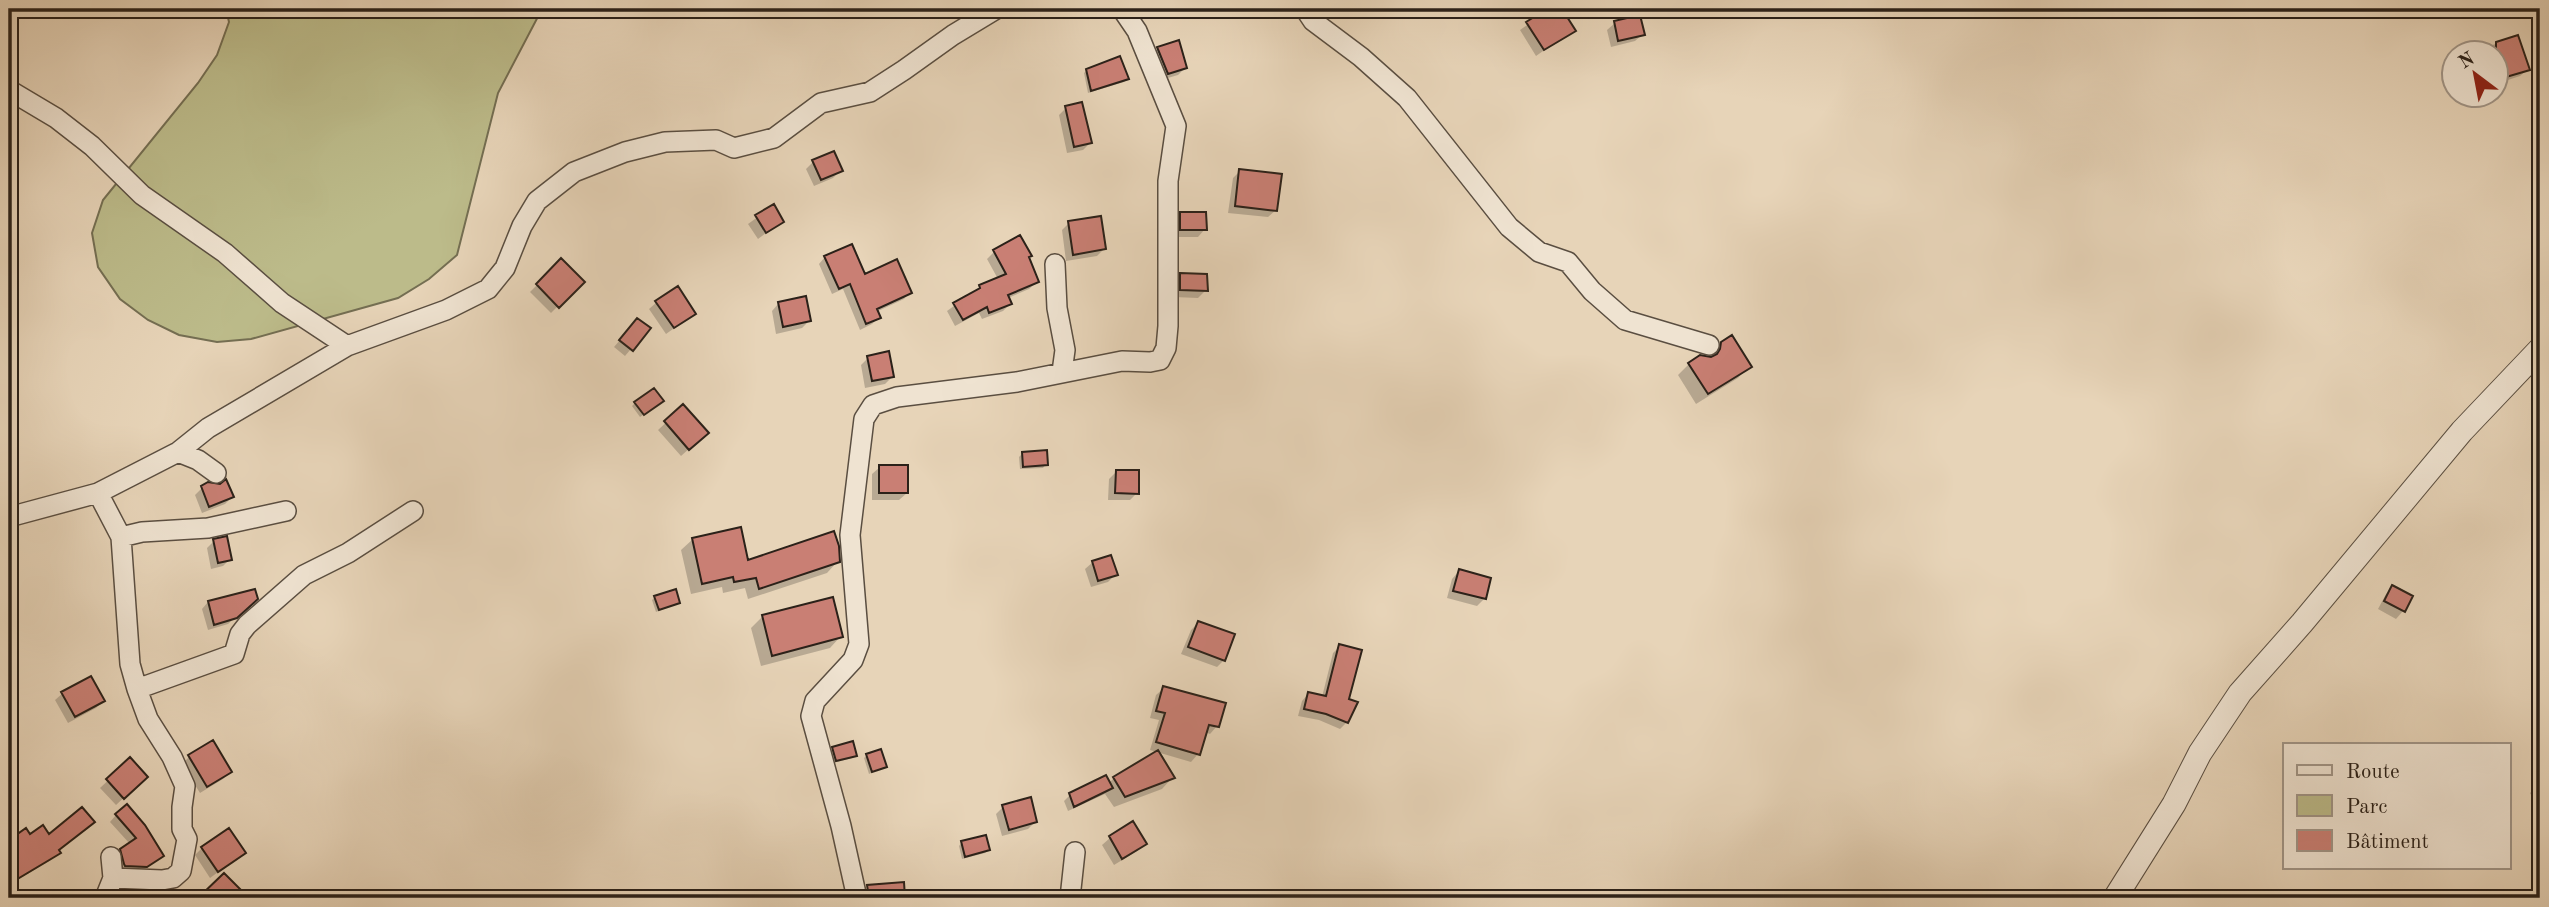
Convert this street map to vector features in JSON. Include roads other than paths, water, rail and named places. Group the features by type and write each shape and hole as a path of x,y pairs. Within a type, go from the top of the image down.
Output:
{"street":[{"path":"9,517 98,494 178,452 208,428 347,346 446,310 488,289 505,268 522,226 537,201 574,172 625,152 665,142 716,140 734,148 774,138 821,103 870,92 904,71 953,34 996,9"},
{"path":"857,898 842,826 811,716 815,701 853,660 859,644 850,535 864,419 873,405 898,397 1017,382 1122,361 1150,362 1160,360 1166,348 1168,181 1176,126 1137,31 1122,9"},
{"path":"1305,9 1313,21 1361,57 1407,98 1509,227 1539,252 1568,262 1592,291 1625,320 1709,345"},
{"path":"9,90 56,118 92,146 142,195 225,253 282,303 347,346"},
{"path":"1055,264 1057,308 1065,350 1062,372"},
{"path":"2115,898 2174,804 2200,753 2240,693 2462,431 2540,349"},
{"path":"178,452 198,460 216,472"},
{"path":"98,494 121,537 130,664 137,689 148,719 172,757 185,786 182,829 187,839 181,871 162,880 113,878"},
{"path":"121,537 142,532 208,528 286,511"},
{"path":"137,689 233,654 240,634 247,625 304,575 348,553 413,511"},
{"path":"1070,898 1075,852"},
{"path":"105,898 113,878 111,857"}]}
